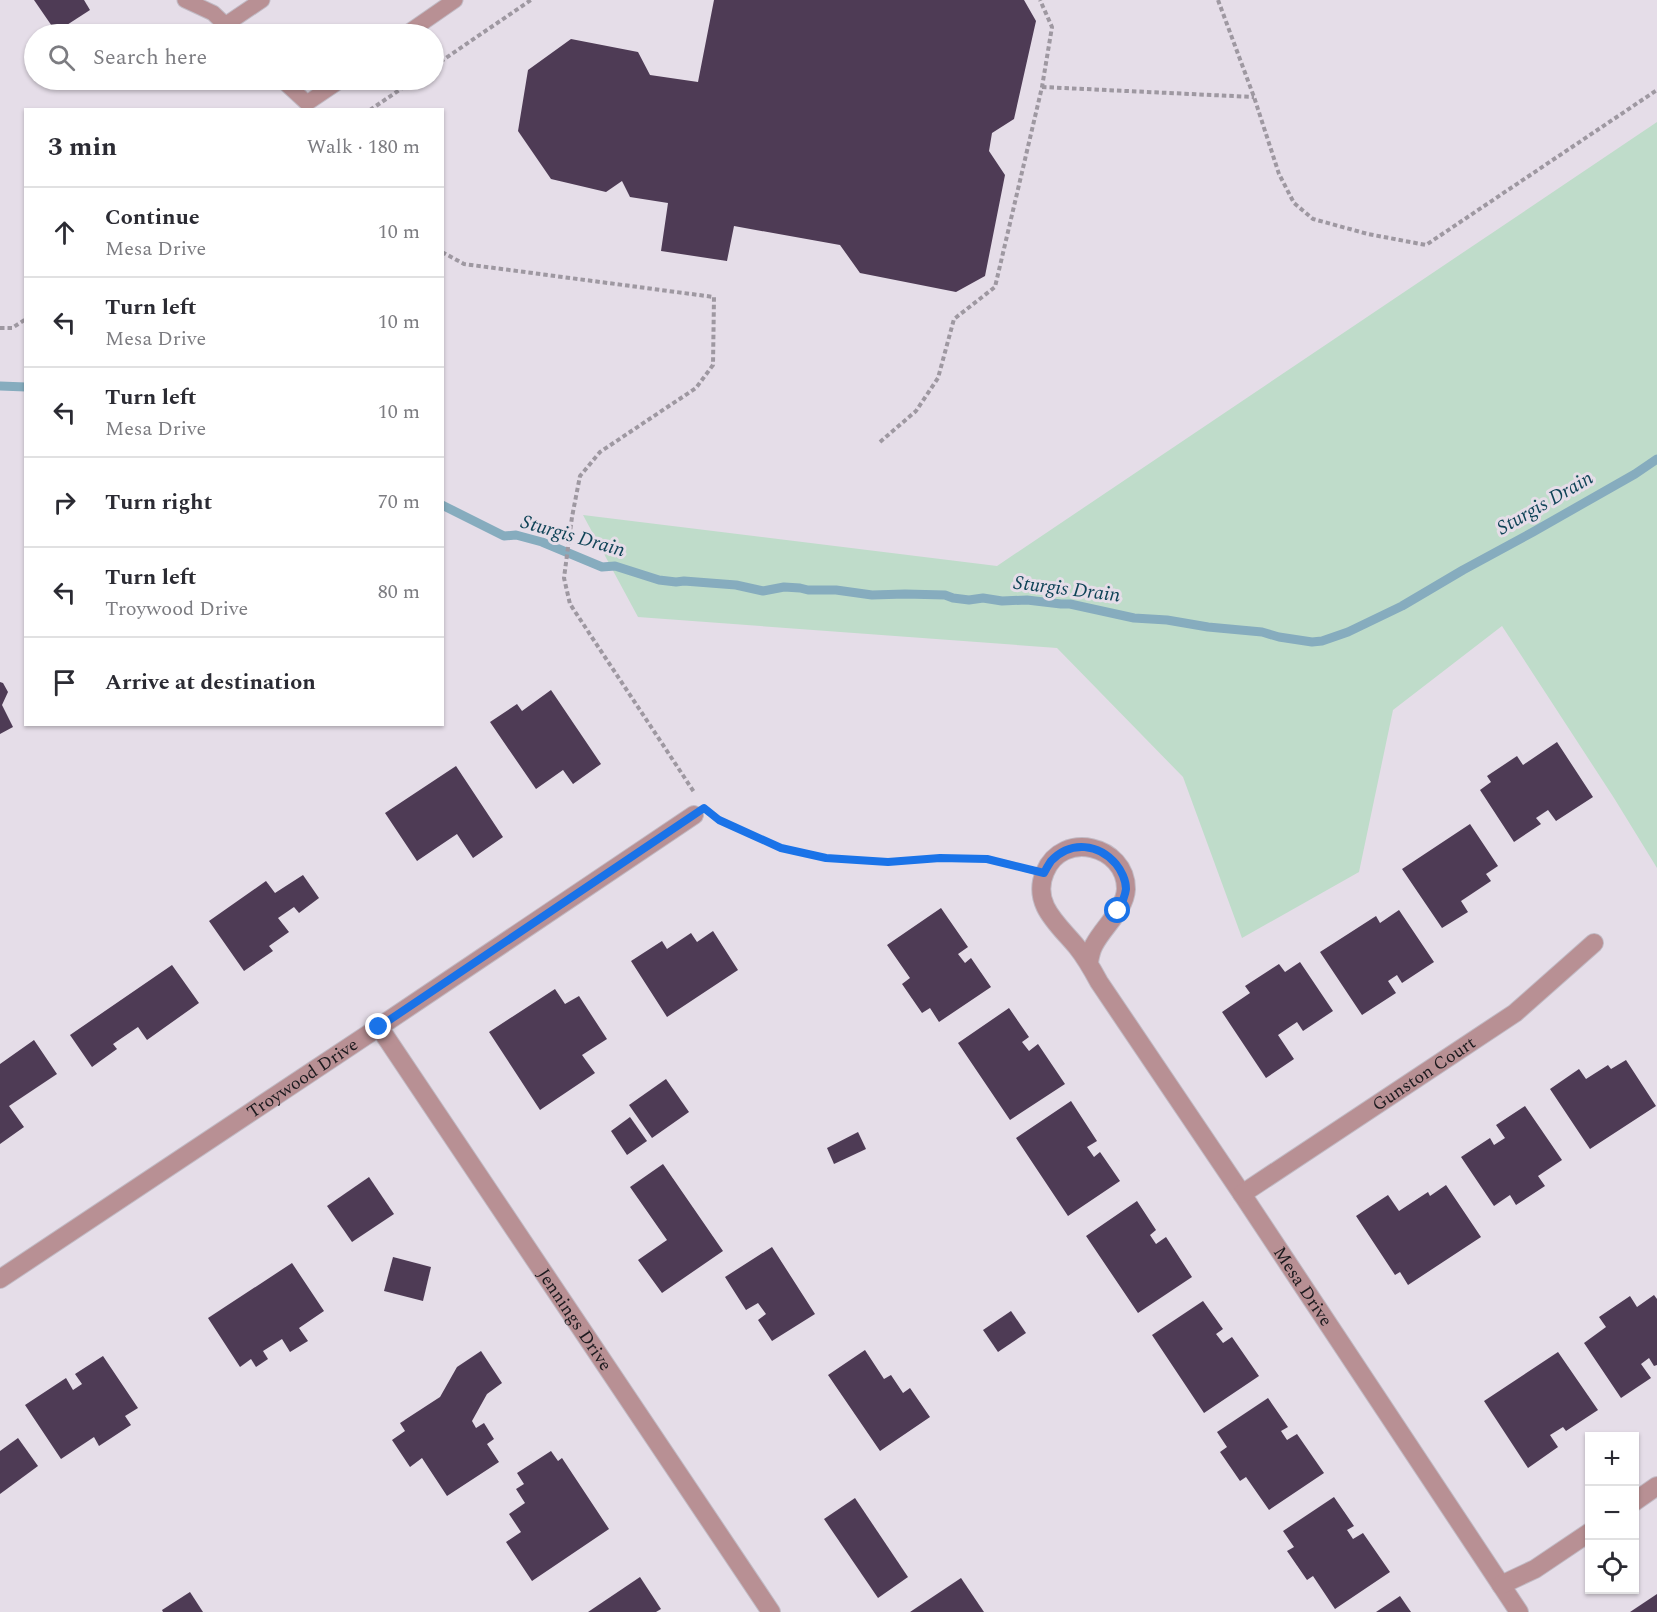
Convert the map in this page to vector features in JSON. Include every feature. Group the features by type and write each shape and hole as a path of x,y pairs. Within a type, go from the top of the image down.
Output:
{"street":[{"name":"Troywood Drive","path":"0,1279 699,812"},
{"path":"1044,873 1052,860 1080,846 1095,848 1108,855 1119,868 1126,891 1118,911 1093,946 1089,962"},
{"name":"Mesa Drive","path":"1044,873 1041,895 1048,913 1089,962 1099,982 1519,1612"},
{"name":"Gunston Court","path":"1242,1194 1515,1013 1594,943"},
{"name":"Jennings Drive","path":"379,1027 771,1612"},
{"path":"1639,1499 1657,1486"},
{"path":"1501,1585 1535,1569 1585,1535"}],"lane":[{"path":"185,0 213,13 224,24"},
{"path":"236,24 262,0"},
{"path":"420,24 455,0"},
{"path":"292,90 307,104 327,90"}],"path":[{"path":"444,59 531,0"},
{"path":"880,442 916,411 938,378 954,319 995,287 1042,87 1052,27 1040,0"},
{"path":"1218,0 1254,97 1279,174 1294,203 1313,219 1368,234 1426,245 1657,90"},
{"path":"1042,87 1254,97"},
{"path":"373,108 399,90"},
{"path":"444,253 465,264 714,297 713,365 696,388 600,452 580,476 564,578 570,604 699,812 781,848 826,858 888,862 940,858 987,859 1044,873"},
{"path":"0,328 12,328 24,320"}],"green space":[{"path":"1657,122 1657,868 1502,626 1393,710 1359,872 1242,938 1183,777 1057,648 638,617 583,515 997,566"}],"building":[{"path":"34,0 84,0 90,10 68,24 50,24"},
{"path":"714,0 1024,0 1036,21 1014,119 992,133 989,151 1005,175 985,276 956,292 860,273 840,245 734,226 727,261 661,251 668,203 630,197 622,181 606,192 551,179 518,131 528,70 571,39 638,52 650,75 698,82"},
{"path":"0,682 8,692 2,705 13,727 0,734"},
{"path":"551,690 601,764 573,784 563,770 536,789 490,722 517,704 522,711"},
{"path":"1557,742 1593,797 1556,821 1548,810 1536,818 1541,824 1514,842 1480,790 1491,782 1487,776 1517,756 1523,765"},
{"path":"456,766 503,837 473,858 457,834 417,861 385,813"},
{"path":"1470,824 1498,866 1486,874 1491,881 1461,901 1468,912 1442,928 1402,869"},
{"path":"303,875 319,898 299,913 294,907 278,918 289,932 269,946 273,951 244,971 209,921 266,881 275,893"},
{"path":"941,908 968,947 958,954 965,963 971,958 991,987 939,1022 930,1008 922,1013 902,984 910,978 887,945"},
{"path":"1399,910 1434,962 1402,983 1397,975 1388,981 1396,993 1362,1015 1320,952 1376,916 1380,923"},
{"path":"713,931 738,970 667,1017 631,961 662,941 667,949 691,933 697,942"},
{"path":"1300,962 1333,1011 1303,1031 1297,1022 1278,1035 1294,1059 1266,1078 1222,1012 1250,993 1245,986 1279,964 1285,972"},
{"path":"172,965 199,1003 147,1040 138,1027 113,1044 117,1049 92,1067 70,1035"},
{"path":"555,989 565,1004 579,996 607,1039 582,1055 595,1073 540,1110 489,1032"},
{"path":"1009,1008 1029,1037 1022,1042 1029,1051 1038,1044 1065,1084 1010,1120 958,1043"},
{"path":"34,1040 57,1074 9,1106 24,1127 0,1144 0,1064"},
{"path":"1626,1060 1656,1106 1590,1149 1550,1089 1579,1069 1586,1079 1608,1065 1611,1069"},
{"path":"666,1079 689,1112 652,1138 629,1105"},
{"path":"1071,1101 1097,1141 1087,1147 1094,1157 1100,1152 1120,1181 1068,1216 1016,1138"},
{"path":"1525,1106 1562,1160 1538,1176 1545,1186 1516,1205 1510,1195 1494,1206 1461,1157 1490,1138 1494,1145 1505,1138 1496,1125"},
{"path":"630,1117 647,1141 627,1155 611,1131"},
{"path":"858,1132 866,1149 834,1164 827,1148"},
{"path":"663,1164 723,1251 662,1293 638,1260 667,1240 630,1187"},
{"path":"369,1177 394,1214 352,1242 327,1206"},
{"path":"1446,1185 1481,1237 1408,1285 1400,1272 1395,1275 1356,1216 1388,1195 1399,1211 1428,1192 1430,1196"},
{"path":"1137,1201 1156,1230 1150,1235 1156,1244 1166,1237 1192,1277 1138,1313 1086,1236"},
{"path":"772,1247 815,1314 772,1341 758,1320 766,1314 758,1303 746,1310 725,1277"},
{"path":"393,1257 431,1267 423,1301 384,1291"},
{"path":"292,1263 324,1311 299,1328 308,1341 290,1352 282,1339 263,1351 268,1359 256,1367 251,1359 240,1367 208,1318"},
{"path":"1654,1295 1657,1299 1657,1365 1654,1366 1649,1358 1641,1364 1651,1378 1621,1398 1584,1343 1606,1327 1599,1317 1630,1296 1637,1307"},
{"path":"1203,1301 1223,1329 1216,1334 1223,1343 1232,1337 1259,1376 1204,1413 1152,1335"},
{"path":"1011,1311 1026,1333 998,1352 983,1330"},
{"path":"865,1350 884,1379 891,1375 903,1393 910,1388 930,1417 880,1451 828,1375"},
{"path":"481,1351 502,1383 487,1394 472,1421 476,1428 484,1423 494,1439 487,1444 499,1462 447,1496 422,1458 410,1467 392,1440 405,1431 400,1423 440,1397 457,1367"},
{"path":"1558,1352 1598,1410 1566,1431 1563,1427 1550,1435 1558,1447 1528,1468 1484,1401"},
{"path":"103,1356 138,1408 125,1416 131,1425 99,1446 94,1437 61,1459 25,1405 66,1378 73,1390 82,1384 75,1374"},
{"path":"1268,1398 1288,1427 1281,1431 1287,1440 1297,1434 1324,1473 1269,1510 1246,1477 1240,1481 1220,1452 1227,1447 1217,1432"},
{"path":"18,1438 38,1466 0,1494 0,1451"},
{"path":"551,1451 558,1461 562,1458 609,1529 532,1581 506,1542 521,1532 509,1514 525,1503 516,1489 524,1484 517,1473"},
{"path":"1334,1497 1354,1526 1347,1530 1353,1539 1363,1533 1390,1572 1335,1609 1313,1576 1307,1580 1287,1551 1294,1547 1283,1531"},
{"path":"855,1498 908,1577 878,1598 824,1519"},
{"path":"640,1577 661,1609 656,1612 588,1612"},
{"path":"961,1578 984,1612 910,1612"},
{"path":"190,1592 203,1612 163,1612 162,1610"},
{"path":"1657,1594 1657,1612 1630,1612"},
{"path":"1400,1596 1411,1612 1376,1612"}],"waterway":[{"name":"Sturgis Drain","path":"0,386 24,387"},
{"name":"Sturgis Drain","path":"444,506 504,536 516,535 542,542 602,567 615,566 659,580 736,585 763,591 784,587 872,595 945,595 969,600 983,598 1070,604 1134,618 1262,632 1312,642 1348,632 1402,606 1635,474 1657,459"}],"route":[{"path":"379,1027 704,808 719,820 781,848 826,858 888,862 940,858 987,859 1044,873 1052,860 1064,852 1080,846 1095,848 1108,855 1119,868 1124,879 1126,891 1118,911"}]}
